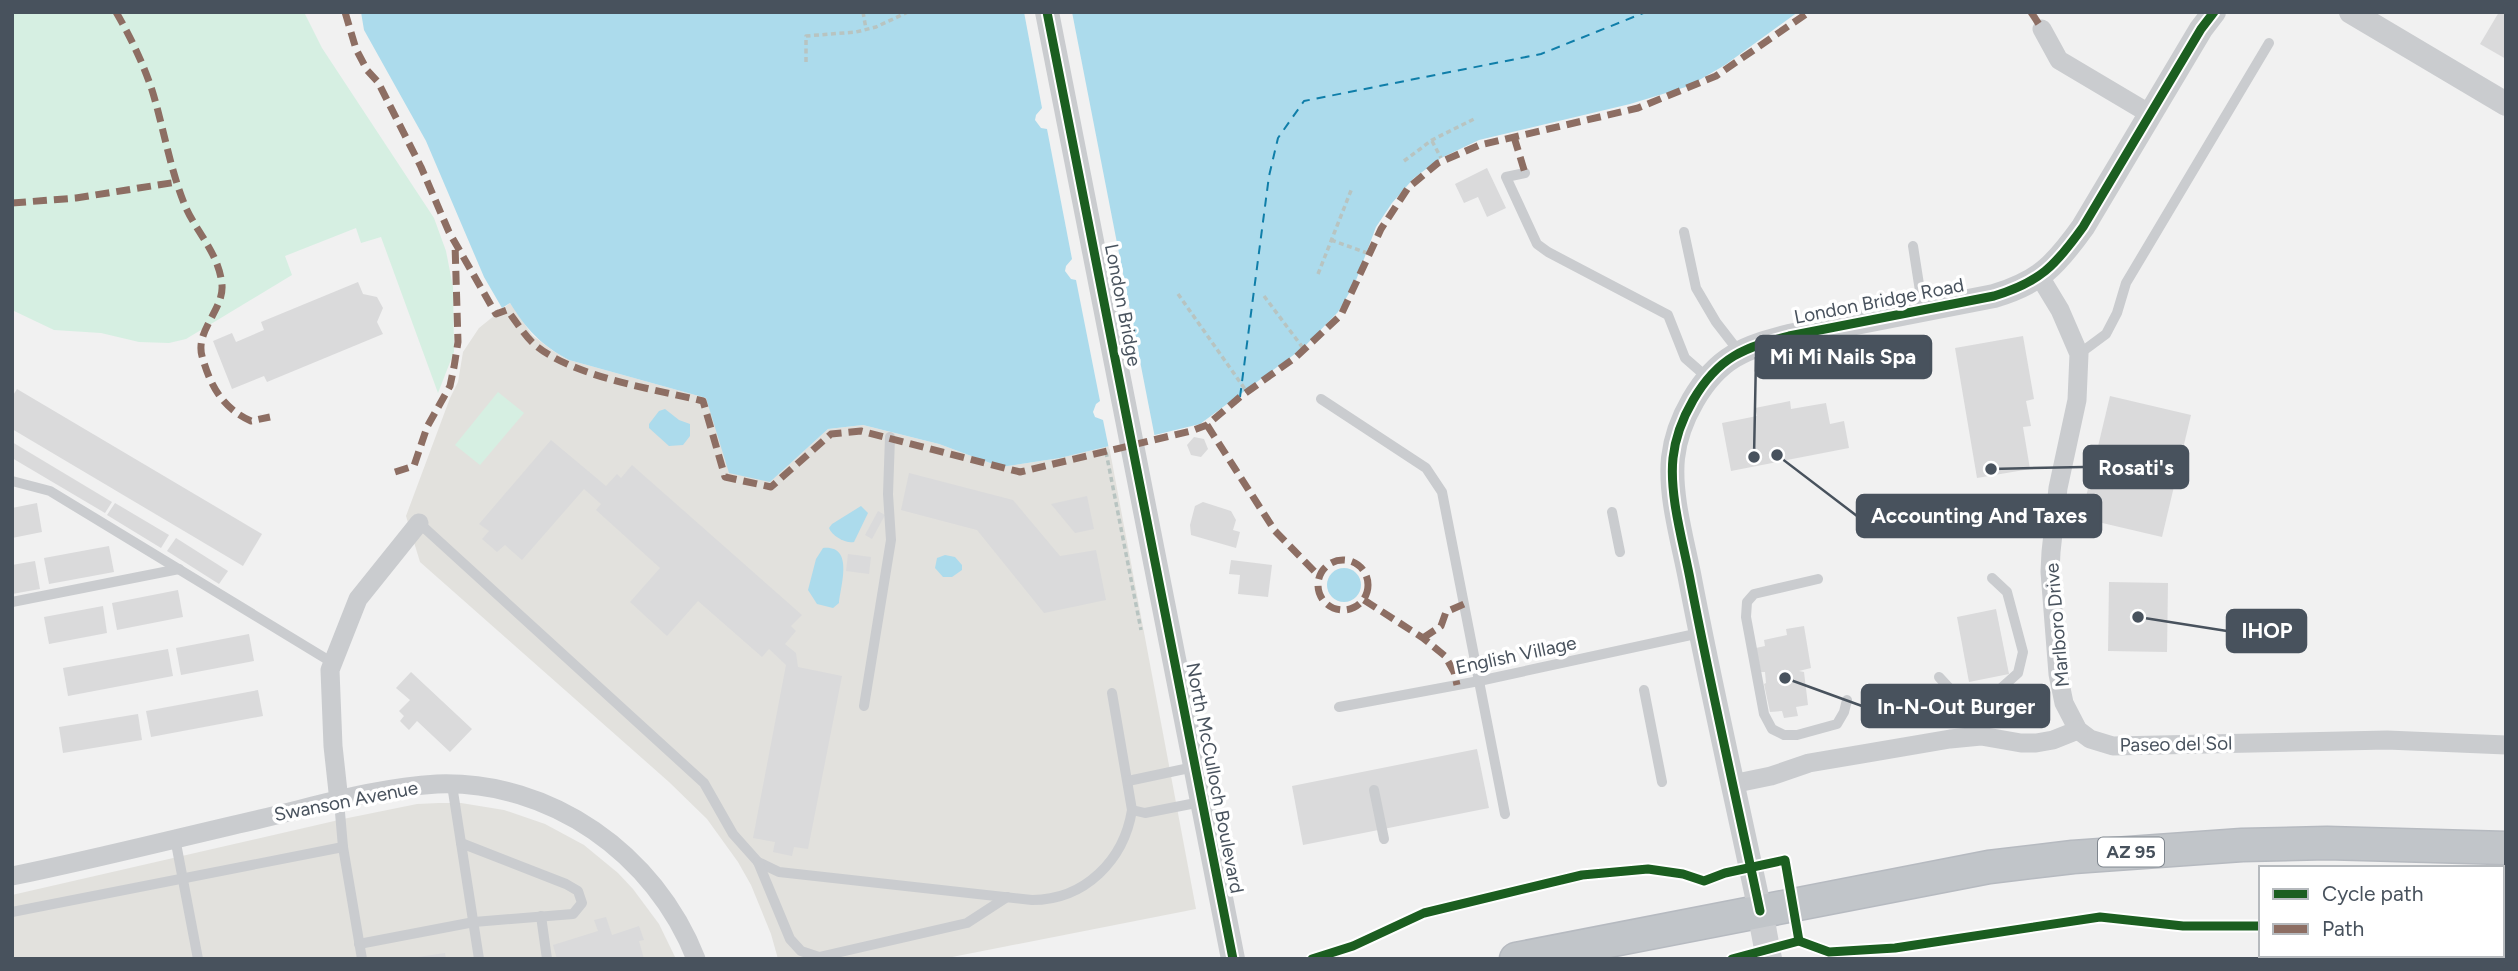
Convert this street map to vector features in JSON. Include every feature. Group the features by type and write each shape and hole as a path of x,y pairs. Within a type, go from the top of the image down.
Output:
{"highway":[{"name":"AZ 95","path":"1516,959 1989,867 2158,850 2327,843 2506,848"}],"main road":[{"path":"1760,911 1769,959"}],"street":[{"name":"London Bridge","path":"1047,12 1163,604"},
{"name":"London Bridge Road","path":"1760,911 1700,633 1674,489 1673,458 1681,425 1693,398 1731,358 1757,345 1789,336 1994,296 2018,289 2040,277 2063,256 2083,227 2201,29 2214,12"},
{"path":"2351,12 2506,104"},
{"path":"2042,29 2059,60 2150,114"},
{"name":"Marlboro Drive","path":"2040,277 2060,310 2079,355 2077,400 2058,488 2050,572 2064,703 2078,730"},
{"path":"340,801 333,746 330,670 358,599 419,523"},
{"name":"North McCulloch Boulevard","path":"1163,604 1231,948"},
{"path":"1732,784 1771,776 1809,763 1950,739 1981,736 2036,743 2053,740 2078,730"},
{"name":"Paseo del Sol","path":"2078,730 2090,739 2113,746 2387,740 2506,745"},
{"name":"Swanson Avenue","path":"13,871 415,786 485,788 553,807 594,830 631,859 662,895 686,935 696,959"}],"lane":[{"path":"2079,355 2106,334 2117,313 2126,284 2269,43"},
{"path":"1525,173 1506,177 1537,244 1668,315 1685,358 1709,379"},
{"path":"1684,232 1696,288 1740,353"},
{"path":"1913,246 1923,310"},
{"path":"1321,399 1426,468 1442,492 1505,814"},
{"path":"864,706 891,540 888,494 890,437"},
{"path":"12,481 50,491 333,663"},
{"path":"1612,512 1620,552"},
{"path":"419,523 704,783 733,834 758,862 790,939 801,951 819,957 967,923 1007,897"},
{"path":"12,602 179,569"},
{"path":"1939,677 1951,690 1969,695 1999,690 2018,673 2023,652 2007,592 1992,578"},
{"path":"1818,579 1754,594 1747,602 1746,617 1764,714 1772,729 1784,735 1797,734 1837,724 1847,700"},
{"name":"English Village","path":"1339,707 1479,681 1700,633"},
{"path":"1644,690 1662,782"},
{"path":"758,862 779,873 1007,897 1047,899 1070,893 1089,881 1111,860 1124,842 1132,810 1112,693"},
{"path":"1128,781 1194,768"},
{"path":"452,785 479,959"},
{"path":"1374,790 1384,839"},
{"path":"340,801 343,847 362,959"},
{"path":"1132,810 1145,813 1201,802"},
{"path":"175,838 198,959"},
{"path":"359,944 474,922 573,914 582,903 578,891 461,843"},
{"path":"12,912 343,847"},
{"path":"541,916 547,959"}],"path":[{"path":"863,12 866,29"},
{"path":"806,62 806,36 856,32 876,27 908,12"},
{"path":"1404,161 1432,140 1476,118"},
{"path":"1432,140 1441,158"},
{"path":"1318,274 1352,188"},
{"path":"1331,240 1370,254"},
{"path":"1178,294 1243,396"},
{"path":"1264,296 1303,348"},
{"path":"1105,452 1141,630"}],"shaded area":[{"path":"510,303 532,335 569,360 706,398 770,482 828,429 863,425 939,444 1001,467 1060,458 1109,446 1196,909 942,959 778,959 751,885 707,819 669,782 420,562 406,516 458,382 463,352 479,328"},
{"path":"461,803 504,810 545,824 584,845 633,889 659,924 676,959 12,959 12,895 343,819 417,804"}],"green space":[{"path":"12,12 304,12 322,48 434,218 446,251 453,287 454,352 438,393 381,237 361,243 356,228 285,256 292,275 186,339 169,343 139,342 101,333 54,330 12,310"},
{"path":"498,392 524,413 480,465 455,445"}],"water":[{"path":"361,12 1798,12 1725,65 1689,86 1630,104 1479,140 1441,158 1414,178 1392,203 1376,227 1355,283 1338,312 1303,348 1200,424 1060,458 1001,467 939,444 863,425 828,429 770,482 729,473 706,398 569,360 535,336 510,303 502,308 484,277 426,141 364,30"},
{"path":"665,409 679,420 690,424 690,436 683,445 669,446 649,428 659,411"},
{"path":"861,506 868,513 854,542 843,541 833,534 829,528 832,524"},
{"path":"823,548 833,549 842,559 843,576 839,603 833,608 817,604 808,590 816,559"},
{"path":"945,555 955,557 962,565 962,570 952,577 943,577 935,568 937,558"},
{"path":"1344,568 1356,573 1361,585 1356,597 1344,602 1332,597 1327,585 1332,573"}],"pier":[{"path":"1024,12 1072,12 1155,438 1109,449 1103,420 1095,417 1093,412 1100,401 1076,280 1071,279 1065,271 1072,259 1047,129 1041,128 1035,120 1042,108"}],"building":[{"path":"2499,12 2506,12 2506,59 2480,44"},
{"path":"1487,168 1506,208 1487,217 1478,197 1464,203 1455,184"},
{"path":"358,282 363,294 377,297 383,308 377,322 383,334 267,382 264,376 232,389 213,341 232,333 236,342 264,330 261,322"},
{"path":"2023,336 2034,399 2026,401 2031,426 2023,427 2030,469 1977,478 1955,348"},
{"path":"17,389 262,534 243,566 12,429 12,397"},
{"path":"2110,396 2191,415 2162,537 2081,518"},
{"path":"1790,401 1791,409 1826,403 1830,424 1844,421 1849,448 1731,471 1722,423 1757,416 1755,408"},
{"path":"1194,437 1204,439 1208,449 1201,457 1191,455 1187,445"},
{"path":"551,440 606,486 617,474 621,478 632,465 802,615 791,626 796,631 785,644 796,653 798,667 842,676 808,849 794,847 792,856 773,852 775,842 753,838 786,665 769,649 762,657 698,601 667,636 630,602 660,568 596,510 601,504 584,489 522,560 505,545 497,552 482,539 489,531 479,524"},
{"path":"12,442 112,502 105,513 12,458"},
{"path":"909,473 1013,500 1060,556 1096,550 1106,600 1044,613 977,530 901,510"},
{"path":"1087,496 1094,529 1075,533 1051,504"},
{"path":"1203,502 1231,511 1236,520 1233,530 1240,532 1236,548 1191,535 1190,525 1195,506"},
{"path":"37,503 42,532 12,538 12,508"},
{"path":"115,503 169,535 161,548 107,515"},
{"path":"878,511 885,515 872,539 865,535"},
{"path":"176,538 228,571 219,584 167,551"},
{"path":"109,546 114,572 49,584 44,558"},
{"path":"848,554 871,557 869,574 846,571"},
{"path":"1231,560 1272,565 1268,597 1238,594 1240,575 1229,574"},
{"path":"35,561 40,589 12,594 12,565"},
{"path":"2109,582 2168,583 2167,652 2108,651"},
{"path":"178,590 183,617 117,630 112,603"},
{"path":"103,606 107,633 49,644 44,617"},
{"path":"1996,609 2009,674 1969,682 1957,617"},
{"path":"1804,626 1811,668 1799,671 1804,672 1808,705 1796,707 1798,716 1784,718 1782,711 1770,712 1764,684 1765,672 1761,672 1756,648 1765,646 1764,640 1787,635 1786,629"},
{"path":"249,634 254,661 181,675 176,648"},
{"path":"168,649 173,676 68,696 63,668"},
{"path":"411,672 472,729 450,752 417,721 409,730 400,721 404,716 399,711 410,700 396,688"},
{"path":"258,690 263,716 151,737 146,711"},
{"path":"138,714 142,740 63,753 59,727"},
{"path":"1477,749 1489,808 1303,845 1292,786"},
{"path":"606,917 612,935 639,926 644,940 639,941 644,959 557,959 553,945 598,931 594,920"},
{"path":"445,953 446,959 418,959 418,957"}],"ferry route":[{"path":"1240,397 1269,176 1278,138 1304,101 1541,54 1646,12"}],"marked path":[{"path":"116,12 148,80 186,208 220,274 222,285 219,303 202,338 201,347 209,377 225,402 241,416 251,421 270,417"},
{"path":"345,12 356,49 367,70 378,82 421,167 449,232 496,314 507,310 534,344 570,365 614,380 703,401 725,477 771,487 831,434 861,431 1020,472 1207,425 1240,397 1296,357 1341,315 1381,229 1408,188 1438,163 1480,145 1638,108 1716,76 1809,12"},
{"path":"2031,12 2042,29"},
{"path":"1514,137 1525,173"},
{"path":"12,203 76,198 177,182"},
{"path":"395,472 414,466 427,427 450,386 458,342 455,244"},
{"path":"1207,425 1275,531 1319,576"},
{"path":"1333,561 1353,561 1367,575 1368,585 1367,595 1353,609 1333,609 1319,595 1319,575 1333,561"},
{"path":"1364,600 1423,638 1445,656 1454,672 1457,685"},
{"path":"1423,638 1441,626 1446,612 1464,604"}],"cycle path":[{"path":"1047,12 1233,959"},
{"path":"1760,911 1675,505 1672,473 1675,444 1693,400 1722,364 1754,347 1789,336 1994,296 2023,285 2045,271 2083,227 2201,29 2214,12"},
{"path":"1312,959 1353,946 1424,913 1582,875 1648,869 1683,874 1704,881 1725,873 1785,860 1799,941"},
{"path":"1732,959 1799,941 1829,952 1895,948 2100,917 2183,926 2259,926"}],"place":[{"name":"Accounting And Taxes","path":"1777,455"},
{"name":"Mi Mi Nails Spa","path":"1754,457"},
{"name":"Rosati's","path":"1991,469"},
{"name":"IHOP","path":"2138,617"},
{"name":"In-N-Out Burger","path":"1785,678"}]}
